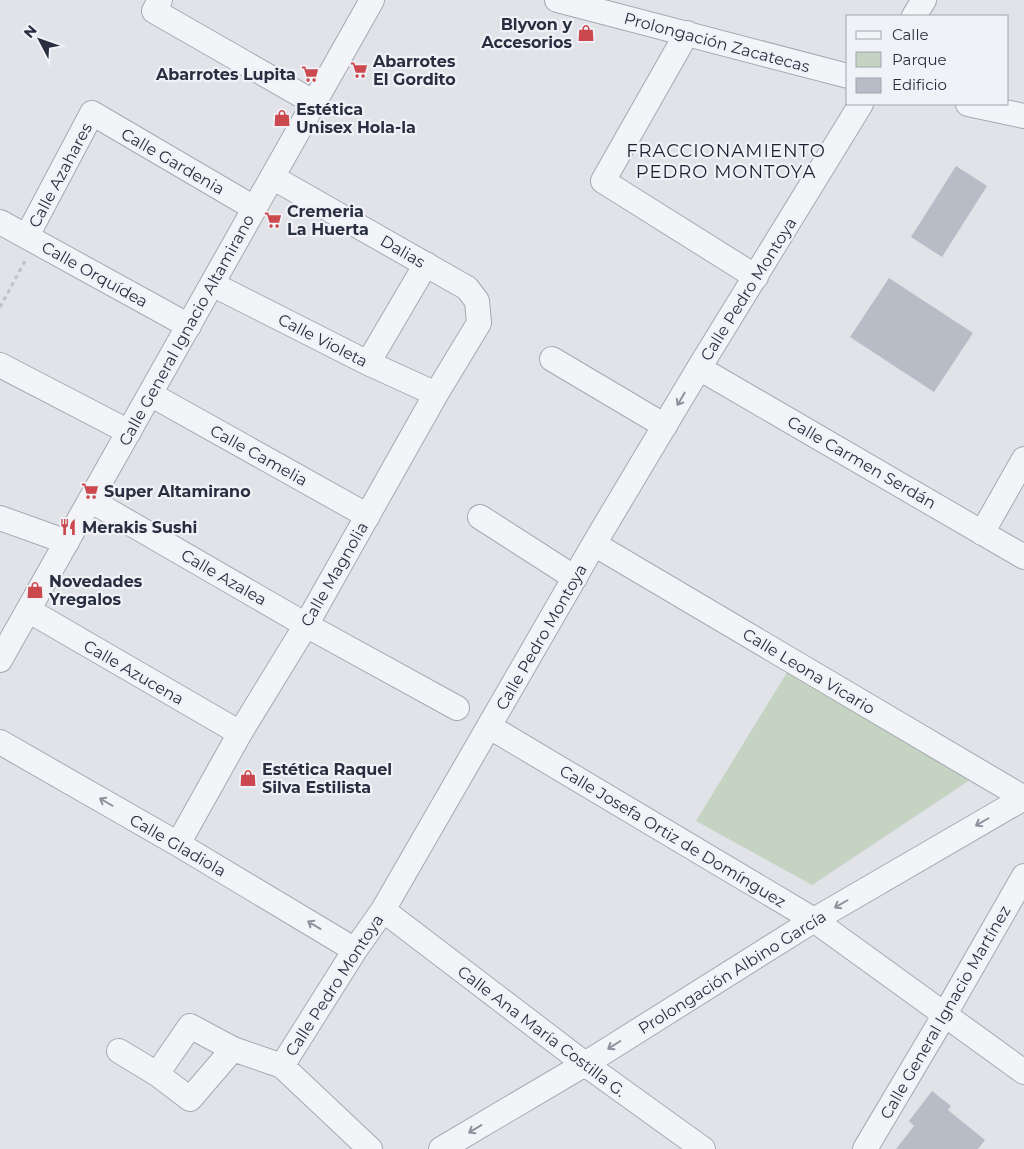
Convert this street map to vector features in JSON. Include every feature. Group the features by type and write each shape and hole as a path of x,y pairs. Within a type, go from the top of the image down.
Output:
{"street":[{"name":"Calle General Ignacio Altamirano","path":"0,660 372,0"},
{"name":"Prolongación Zacatecas","path":"557,0 846,75"},
{"path":"915,15 924,0"},
{"path":"157,6 313,102"},
{"path":"687,33 603,181 756,277"},
{"name":"Calle Pedro Montoya","path":"370,1149 282,1066 355,950 383,910 594,544 860,105"},
{"path":"973,105 1024,116"},
{"name":"Calle Gardenia","path":"92,113 254,208"},
{"name":"Calle Azahares","path":"31,238 92,113"},
{"name":"Dalias","path":"272,177 467,288 477,301"},
{"name":"Calle Orquídea","path":"0,222 189,326"},
{"path":"368,363 426,264"},
{"name":"Calle Violeta","path":"212,284 368,363 436,394"},
{"name":"Calle Magnolia","path":"178,844 240,733 306,625 478,323 477,301"},
{"path":"552,359 665,426"},
{"path":"0,365 129,432"},
{"name":"Calle Carmen Serdán","path":"700,368 1024,557"},
{"name":"Calle Camelia","path":"150,394 368,516"},
{"path":"982,533 1024,459"},
{"name":"Calle Azalea","path":"90,500 306,625"},
{"path":"480,517 576,578"},
{"path":"0,518 67,542"},
{"name":"Calle Leona Vicario","path":"594,544 1024,798"},
{"name":"Calle Azucena","path":"28,610 240,733"},
{"path":"306,625 457,708"},
{"name":"Calle Josefa Ortiz de Domínguez","path":"490,727 814,920 1024,1072"},
{"name":"Calle Gladiola","path":"0,742 178,844 355,950"},
{"name":"Prolongación Albino García","path":"441,1149 584,1064 814,920 1024,798"},
{"name":"Calle General Ignacio Martínez","path":"865,1149 1024,876"},
{"name":"Calle Ana María Costilla G.","path":"383,910 584,1064 703,1149"},
{"path":"157,1074 190,1026 233,1049 282,1066"},
{"path":"119,1052 157,1074 190,1099 233,1049"}],"path":[{"path":"0,307 31,238"}],"green space":[{"path":"789,669 973,778 812,885 696,821"}],"building":[{"path":"956,166 987,186 942,257 911,237"},
{"path":"889,278 973,333 934,392 850,337"},
{"path":"932,1091 951,1106 948,1110 985,1140 978,1149 896,1149 914,1126 909,1121"}],"place":[{"name":"Blyvon y Accesorios","path":"586,33"},
{"name":"Abarrotes El Gordito","path":"359,70"},
{"name":"Abarrotes Lupita","path":"310,74"},
{"name":"Estética Unisex Hola-la","path":"282,118"},
{"name":"Cremeria La Huerta","path":"273,220"},
{"name":"Super Altamirano","path":"90,491"},
{"name":"Merakis Sushi","path":"68,527"},
{"name":"Novedades Yregalos","path":"35,590"},
{"name":"Estética Raquel Silva Estilista","path":"248,778"}],"district":[{"name":"FRACCIONAMIENTO PEDRO MONTOYA","path":"726,161"}]}
